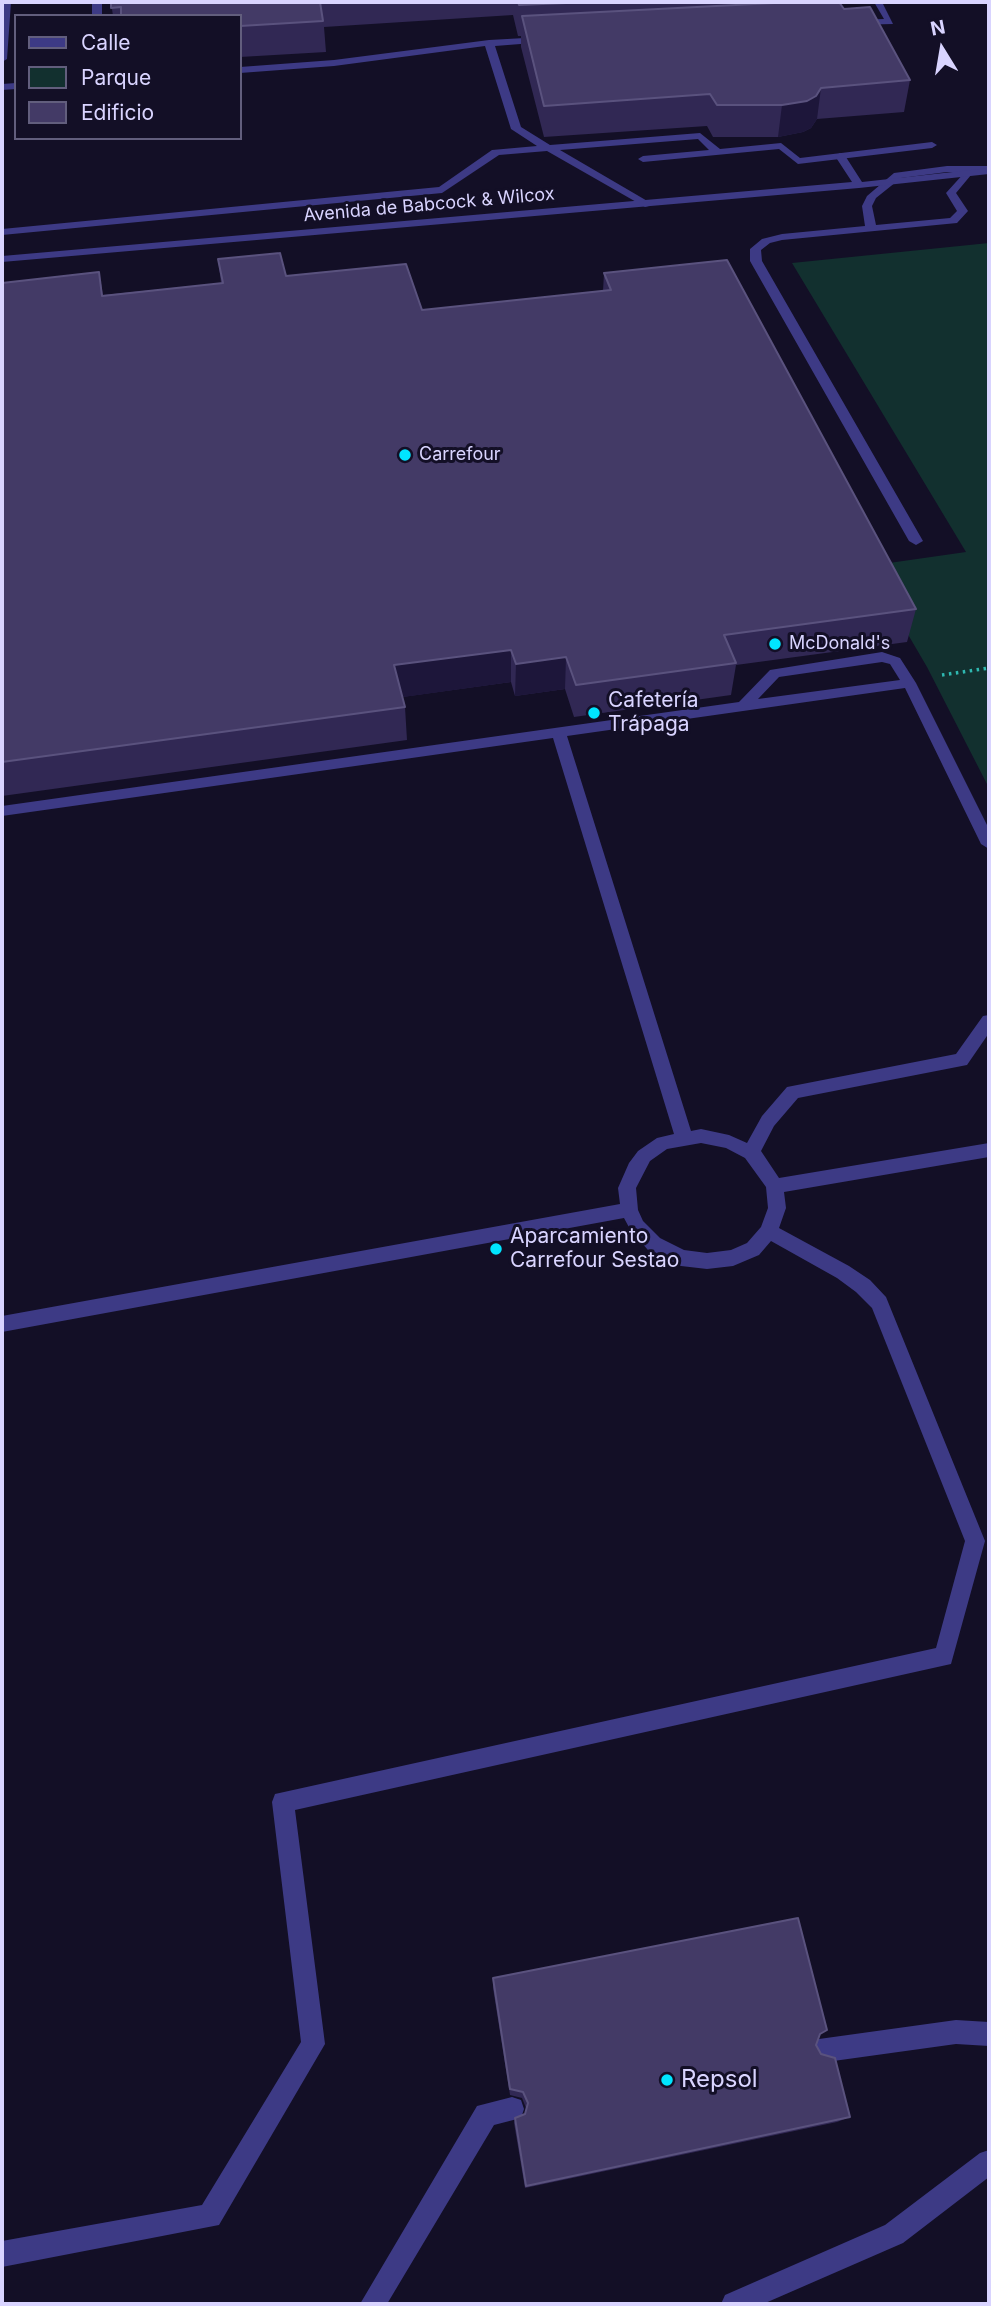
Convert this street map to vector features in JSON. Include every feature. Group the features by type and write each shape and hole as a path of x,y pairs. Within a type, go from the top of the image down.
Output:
{"street":[{"path":"2,59 6,2"},
{"path":"846,24 890,22 878,2"},
{"path":"242,70 334,64 489,43 558,39"},
{"path":"489,43 516,129 645,204"},
{"path":"2,232 442,190 496,152 700,136 718,152"},
{"path":"643,159 781,146 798,161 932,145"},
{"path":"840,156 859,185"},
{"path":"871,229 867,206 870,200 898,175 947,169 989,170"},
{"path":"889,182 966,175 989,170"},
{"path":"916,541 756,261 755,249 766,241 782,237 953,221 963,211 951,193 966,175"},
{"name":"Avenida de Babcock & Wilcox","path":"2,259 889,182"},
{"path":"744,706 775,673 882,657 895,660 989,844"},
{"path":"2,811 909,683"},
{"path":"558,732 684,1137"},
{"path":"751,1153 768,1121 793,1092 961,1060 989,1021"},
{"path":"701,1136 729,1142 751,1153 761,1163 775,1186 777,1208 769,1231 753,1249 733,1258 707,1262 681,1258 654,1244 637,1226 629,1210 627,1188 643,1156 663,1143 701,1136"},
{"path":"775,1186 989,1150"},
{"path":"2,1324 629,1210"},
{"path":"2,2253 209,2216 313,2044 283,1802 944,1657 975,1541 878,1303 863,1286 843,1272 769,1231"},
{"path":"819,2051 956,2032 989,2034"},
{"path":"373,2304 486,2115 512,2109"},
{"path":"734,2304 894,2234 989,2162"}],"path":[{"path":"940,676 989,668"}],"green space":[{"path":"989,243 989,788 927,667 868,566 966,552 792,263"}],"building":[{"path":"111,2 320,2 323,21 242,26 242,14 121,14 121,7 111,8"},
{"path":"518,2 590,2 519,5"},
{"path":"839,2 844,9 870,7 910,80 821,88 816,96 807,101 782,105 717,105 710,94 544,106 522,16"},
{"name":"Carrefour","path":"280,253 286,276 406,264 422,310 611,290 604,273 727,260 916,609 724,635 736,663 576,685 566,657 516,664 511,650 394,665 405,707 2,762 2,283 99,272 102,296 223,283 218,259"},
{"name":"Repsol","path":"798,1918 827,2030 820,2034 816,2045 821,2054 835,2058 850,2117 526,2186 515,2118 525,2114 528,2103 523,2092 510,2089 493,1978"}],"place":[{"name":"Carrefour","path":"405,455"},
{"name":"McDonald's","path":"775,644"},
{"name":"Cafetería Trápaga","path":"594,713"},
{"name":"Aparcamiento Carrefour Sestao","path":"496,1249"},
{"name":"Repsol","path":"667,2080"}]}
